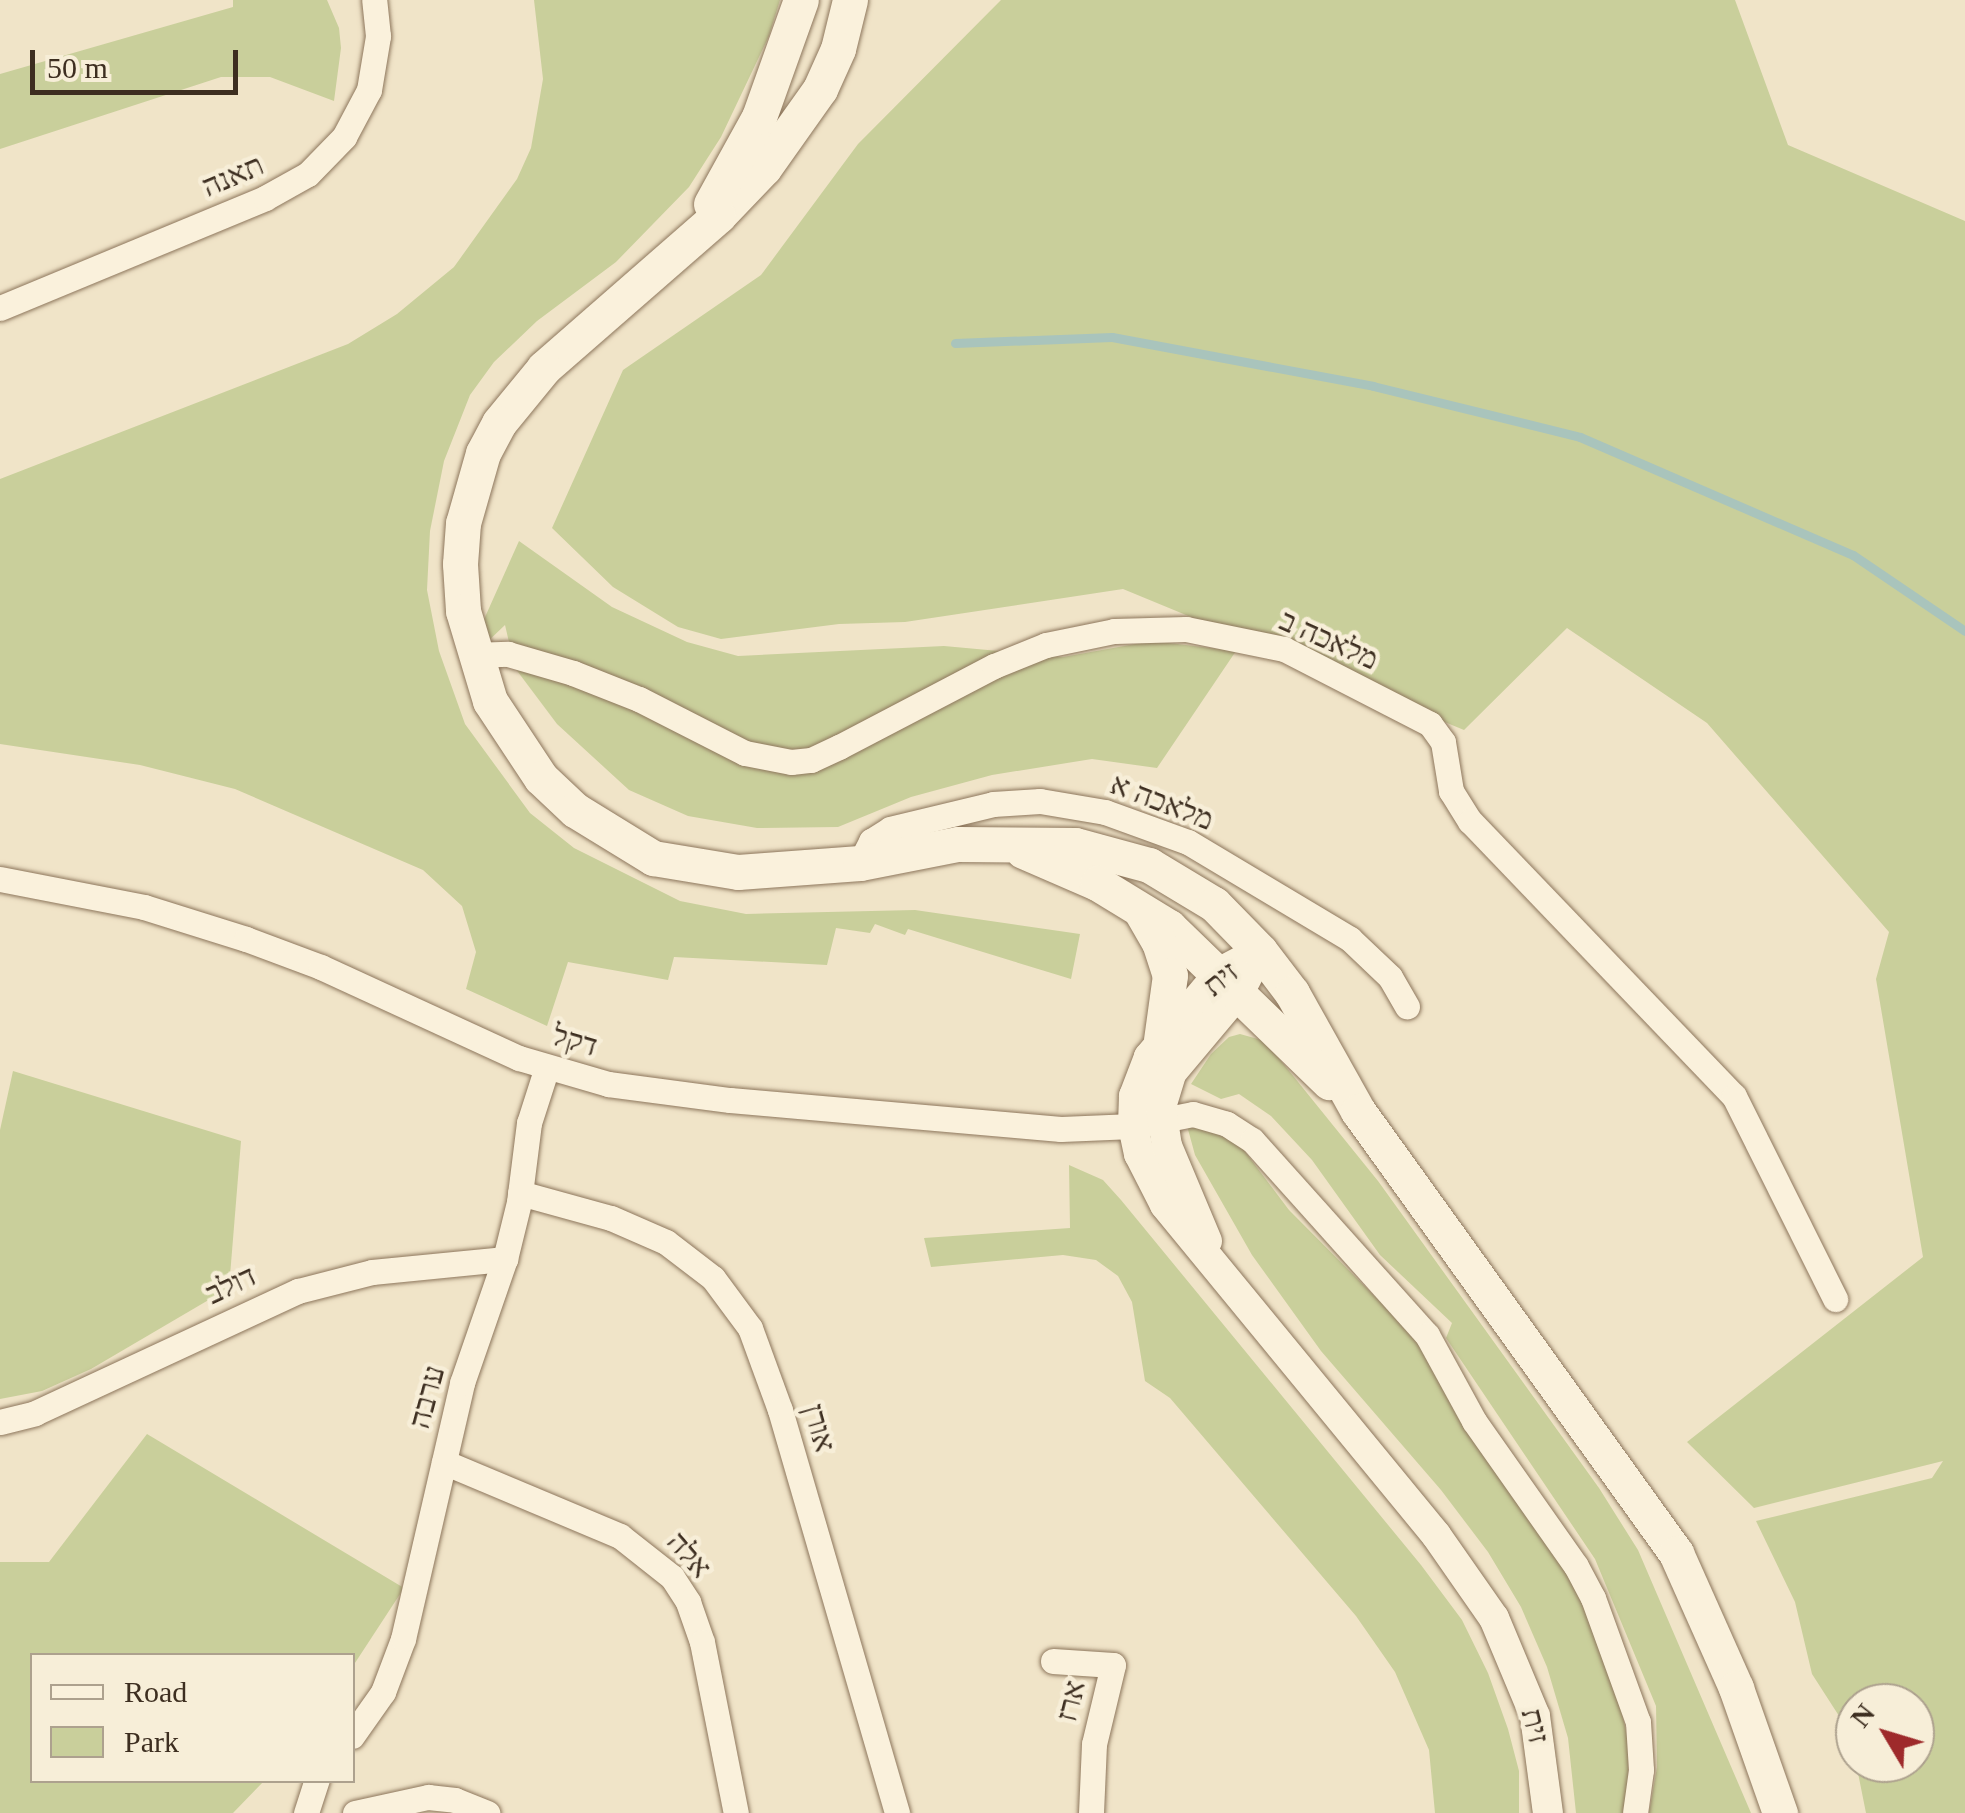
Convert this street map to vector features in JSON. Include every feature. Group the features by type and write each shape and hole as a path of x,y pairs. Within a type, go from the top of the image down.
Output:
{"main road":[{"path":"669,258 707,209 742,151 775,80 801,0"},
{"path":"850,0 838,49 804,116 741,192 544,368 499,423 482,454 462,523 460,564 462,611 472,656 490,701 513,741 552,788 612,836 653,858 738,872 860,863 958,844 1075,845 1149,866 1214,904 1260,952 1302,1009 1358,1110 1676,1553 1736,1688 1780,1813"},
{"path":"1000,842 1135,904 1230,982 1358,1110"},
{"path":"1135,904 1168,966 1169,1000 1161,1040"}],"street":[{"name":"תאנה","path":"0,308 265,198 308,174 344,137 369,90 378,36 374,0"},
{"name":"מלאכה ב","path":"472,656 508,654 574,674 639,699 746,753 790,762 811,760 839,748 994,666 1046,645 1114,631 1186,629 1284,649 1430,724 1443,742 1451,791 1470,820 1734,1096 1835,1299"},
{"name":"מלאכה א","path":"860,863 871,840 890,829 977,807 1040,800 1105,812 1188,842 1350,939 1390,977 1407,1006"},
{"name":"דקל","path":"0,879 127,904 246,938 547,1067 670,1094 1061,1129 1205,1115 1252,1140 1427,1335 1474,1421 1554,1530 1592,1598 1638,1722 1641,1770 1635,1813"},
{"name":"זית","path":"1260,952 1161,1040 1140,1076 1147,1123 1166,1146 1216,1262 1436,1534 1494,1618 1535,1716 1548,1813"},
{"name":"זית","path":"1147,1123 1172,1072 1230,982"},
{"name":"ערבה","path":"355,1732 383,1692 398,1654 462,1383 505,1259 520,1193 529,1123 547,1067"},
{"name":"אורן","path":"520,1193 612,1218 666,1242 713,1278 750,1328 780,1410 897,1813"},
{"name":"דולב","path":"0,1422 35,1413 298,1291 372,1272 505,1259"},
{"name":"אלה","path":"444,1462 620,1536 672,1577 688,1602 702,1642 736,1813"},
{"name":"ארז","path":"1053,1661 1113,1666 1094,1744 1091,1813"},
{"path":"306,1813 316,1783"},
{"path":"356,1813 428,1797 455,1800 486,1813"}],"green space":[{"path":"233,0 327,0 339,28 341,48 334,101 270,77 221,77 0,149 0,74 233,7"},
{"path":"534,0 780,0 769,36 721,137 689,187 616,262 537,321 494,362 470,395 444,461 430,531 427,590 439,651 465,724 530,813 574,848 680,901 746,914 915,910 1080,934 1071,979 908,929 905,935 875,924 870,933 836,928 827,965 674,957 668,980 568,962 547,1026 466,989 476,952 462,906 423,870 235,789 140,765 0,744 0,479 348,344 397,314 454,267 517,179 531,148 543,79"},
{"path":"1001,0 1735,0 1788,145 1965,221 1965,1813 1866,1813 1860,1783 1935,1783 1935,1683 1835,1683 1835,1710 1812,1674 1795,1602 1756,1521 1932,1478 1943,1461 1754,1508 1687,1442 1923,1257 1876,979 1889,932 1707,723 1567,628 1464,730 1123,589 905,622 839,624 721,639 678,627 613,587 552,528 623,370 761,275 858,144"},
{"path":"519,541 612,607 687,642 738,656 944,646 1063,657 1152,641 1236,651 1157,768 1092,759 992,775 911,797 838,827 757,828 688,816 629,790 557,724 515,668 505,625 464,664"},
{"path":"1240,1034 1265,1041 1378,1181 1599,1488 1638,1550 1751,1813 1649,1813 1657,1767 1656,1706 1595,1559 1446,1338 1452,1323 1380,1255 1312,1160 1271,1116 1239,1094 1221,1099 1191,1084 1211,1054 1229,1037"},
{"path":"13,1071 241,1141 229,1288 91,1369 42,1391 0,1399 0,1130"},
{"path":"1186,1122 1234,1137 1289,1210 1422,1344 1583,1598 1617,1688 1630,1751 1625,1813 1576,1813 1568,1738 1547,1667 1521,1607 1488,1552 1441,1490 1321,1351 1252,1255 1195,1155"},
{"path":"1069,1165 1103,1180 1121,1200 1462,1620 1488,1673 1508,1729 1519,1771 1519,1813 1435,1813 1429,1750 1395,1672 1356,1616 1170,1398 1145,1381 1132,1302 1118,1276 1096,1260 1063,1255 931,1267 924,1238 1070,1228"},
{"path":"147,1434 404,1588 355,1663 355,1653 30,1653 30,1783 262,1783 233,1813 0,1813 0,1562 49,1562"}],"waterway":[{"path":"955,343 1112,337 1373,386 1580,437 1853,555 1965,631"}]}
